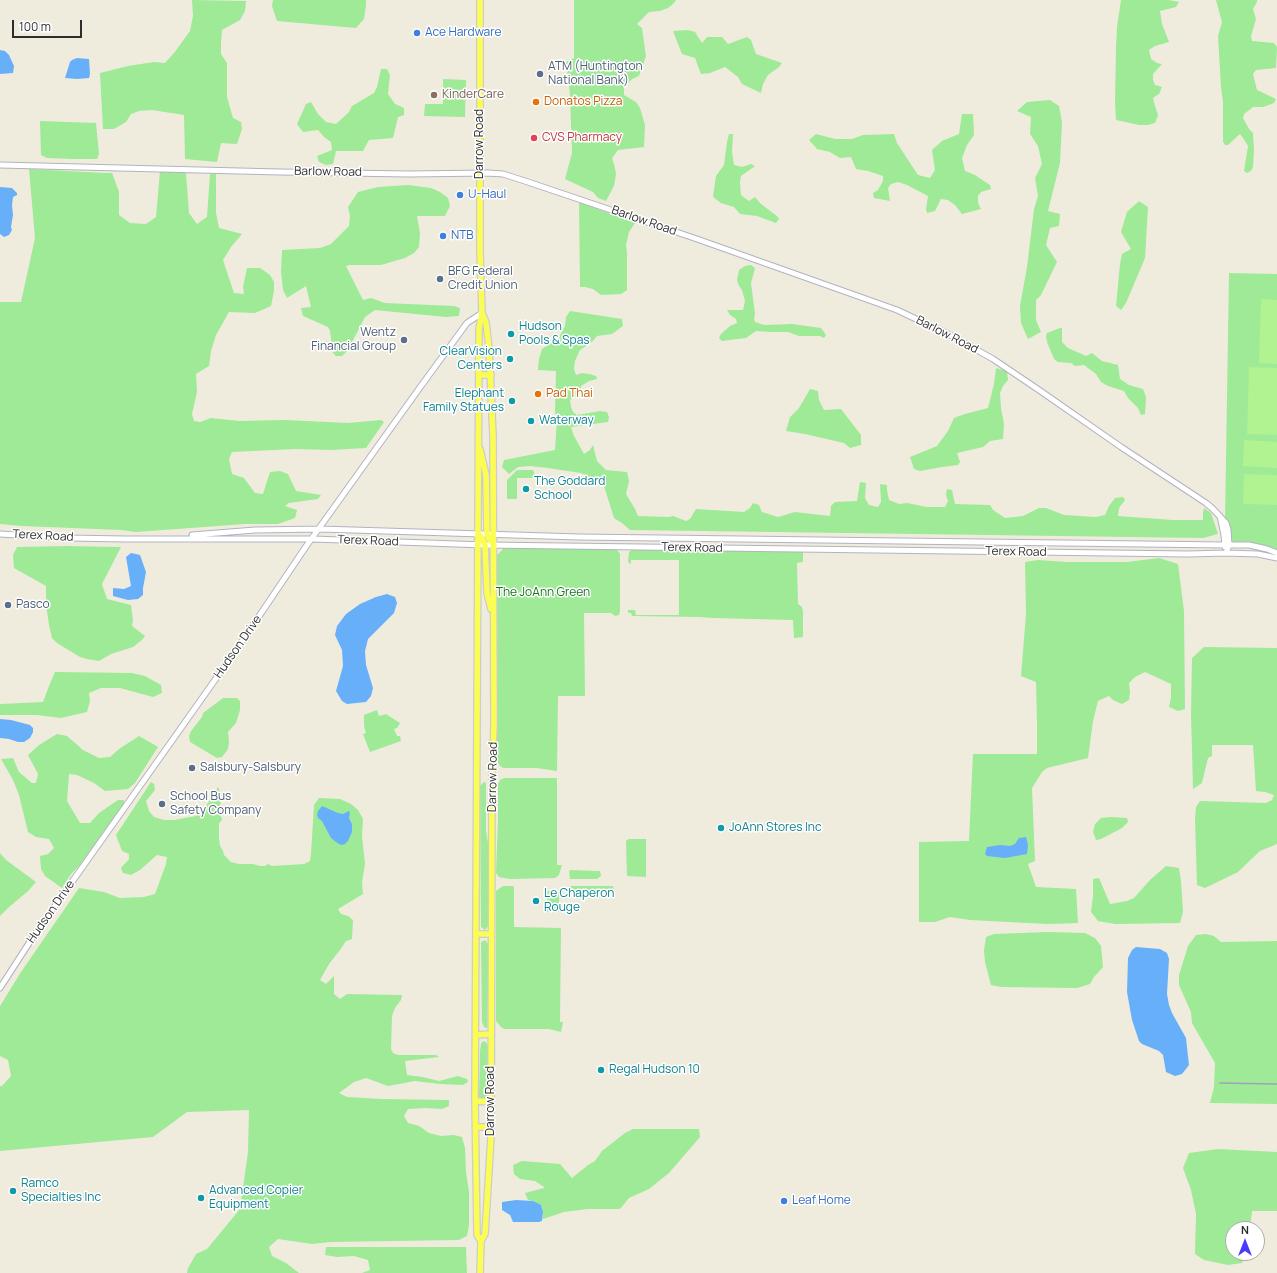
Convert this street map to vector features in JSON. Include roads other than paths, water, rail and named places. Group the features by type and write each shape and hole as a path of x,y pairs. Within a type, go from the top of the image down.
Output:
{"main road":[{"name":"Darrow Road","path":"480,0 480,251 482,313 479,329 475,1102 477,1234 481,1241"},
{"name":"Darrow Road","path":"480,1273 481,1241 485,1234 491,1127 494,617 494,545 490,534 493,457 491,376 486,322 482,313"},
{"path":"479,375 491,376"},
{"path":"478,443 483,457 486,475 490,534"},
{"path":"483,457 493,457"},
{"path":"478,534 482,538 485,545 487,592 494,617"},
{"path":"476,934 491,934"},
{"path":"476,1035 491,1034"},
{"path":"475,1102 491,1102"},
{"path":"476,1126 491,1127"}],"street":[{"name":"Barlow Road","path":"0,165 409,174 480,173 503,174 526,181 697,239 897,310 937,328 993,359 1121,448 1206,503 1226,523 1228,530 1226,553"},
{"name":"Hudson Drive","path":"0,988 33,937 462,329 472,319 482,313"},
{"name":"Terex Road","path":"159,538 255,530 320,529 622,537 1226,545"},
{"name":"Terex Road","path":"0,534 68,538 313,539 478,545 1188,554 1226,553"},
{"path":"622,537 622,547"},
{"path":"806,540 806,549"},
{"path":"892,540 892,550"},
{"path":"1226,545 1249,545 1277,553"},
{"path":"1226,553 1258,554 1277,558"}],"water":[{"path":"0,50 5,51 9,55 14,66 13,73 0,74"},
{"path":"77,58 89,59 89,78 65,78 70,62"},
{"path":"0,187 12,188 17,193 17,195 13,197 12,230 9,235 4,237 0,234"},
{"path":"131,553 140,555 146,572 143,595 138,599 128,600 113,596 113,588 124,589 131,586 126,557"},
{"path":"387,594 395,597 397,603 394,613 368,639 365,651 366,665 373,688 371,696 366,702 347,704 342,701 336,691 343,666 342,650 335,635 337,626 346,614 360,604"},
{"path":"0,719 30,725 33,728 33,732 30,738 24,742 18,742 0,738"},
{"path":"322,806 343,814 349,811 352,832 345,844 341,845 331,838 322,821 318,818 318,811"},
{"path":"1026,837 1028,845 1027,854 1005,858 987,856 985,854 987,847 1000,845 1010,846 1015,844 1019,838"},
{"path":"1136,947 1160,949 1167,953 1169,959 1167,994 1169,1005 1186,1038 1189,1065 1182,1074 1175,1076 1166,1072 1163,1055 1159,1051 1142,1044 1139,1041 1132,1020 1127,992 1128,958 1132,950"},
{"path":"516,1200 533,1201 541,1205 543,1212 542,1221 513,1222 510,1215 502,1210 502,1202"}],"railway":[{"path":"1220,1083 1277,1084"}],"place":[{"name":"Ace Hardware","path":"417,33"},
{"name":"ATM (Huntington National Bank)","path":"540,74"},
{"name":"KinderCare","path":"434,95"},
{"name":"Donatos Pizza","path":"536,102"},
{"name":"CVS Pharmacy","path":"534,138"},
{"name":"U-Haul","path":"460,195"},
{"name":"NTB","path":"443,236"},
{"name":"BFG Federal Credit Union","path":"440,279"},
{"name":"Hudson Pools & Spas","path":"511,334"},
{"name":"Wentz Financial Group","path":"404,340"},
{"name":"ClearVision Centers","path":"510,359"},
{"name":"Pad Thai","path":"538,394"},
{"name":"Elephant Family Statues","path":"512,401"},
{"name":"Waterway","path":"531,421"},
{"name":"The Goddard School","path":"526,489"},
{"name":"Pasco","path":"8,605"},
{"name":"Salsbury-Salsbury","path":"192,768"},
{"name":"School Bus Safety Company","path":"162,804"},
{"name":"JoAnn Stores Inc","path":"721,828"},
{"name":"Le Chaperon Rouge","path":"536,901"},
{"name":"Regal Hudson 10","path":"601,1070"},
{"name":"Ramco Specialties Inc","path":"13,1191"},
{"name":"Advanced Copier Equipment","path":"201,1198"},
{"name":"Leaf Home","path":"784,1201"}],"park label":[{"name":"The JoAnn Green","path":"543,593"}]}
